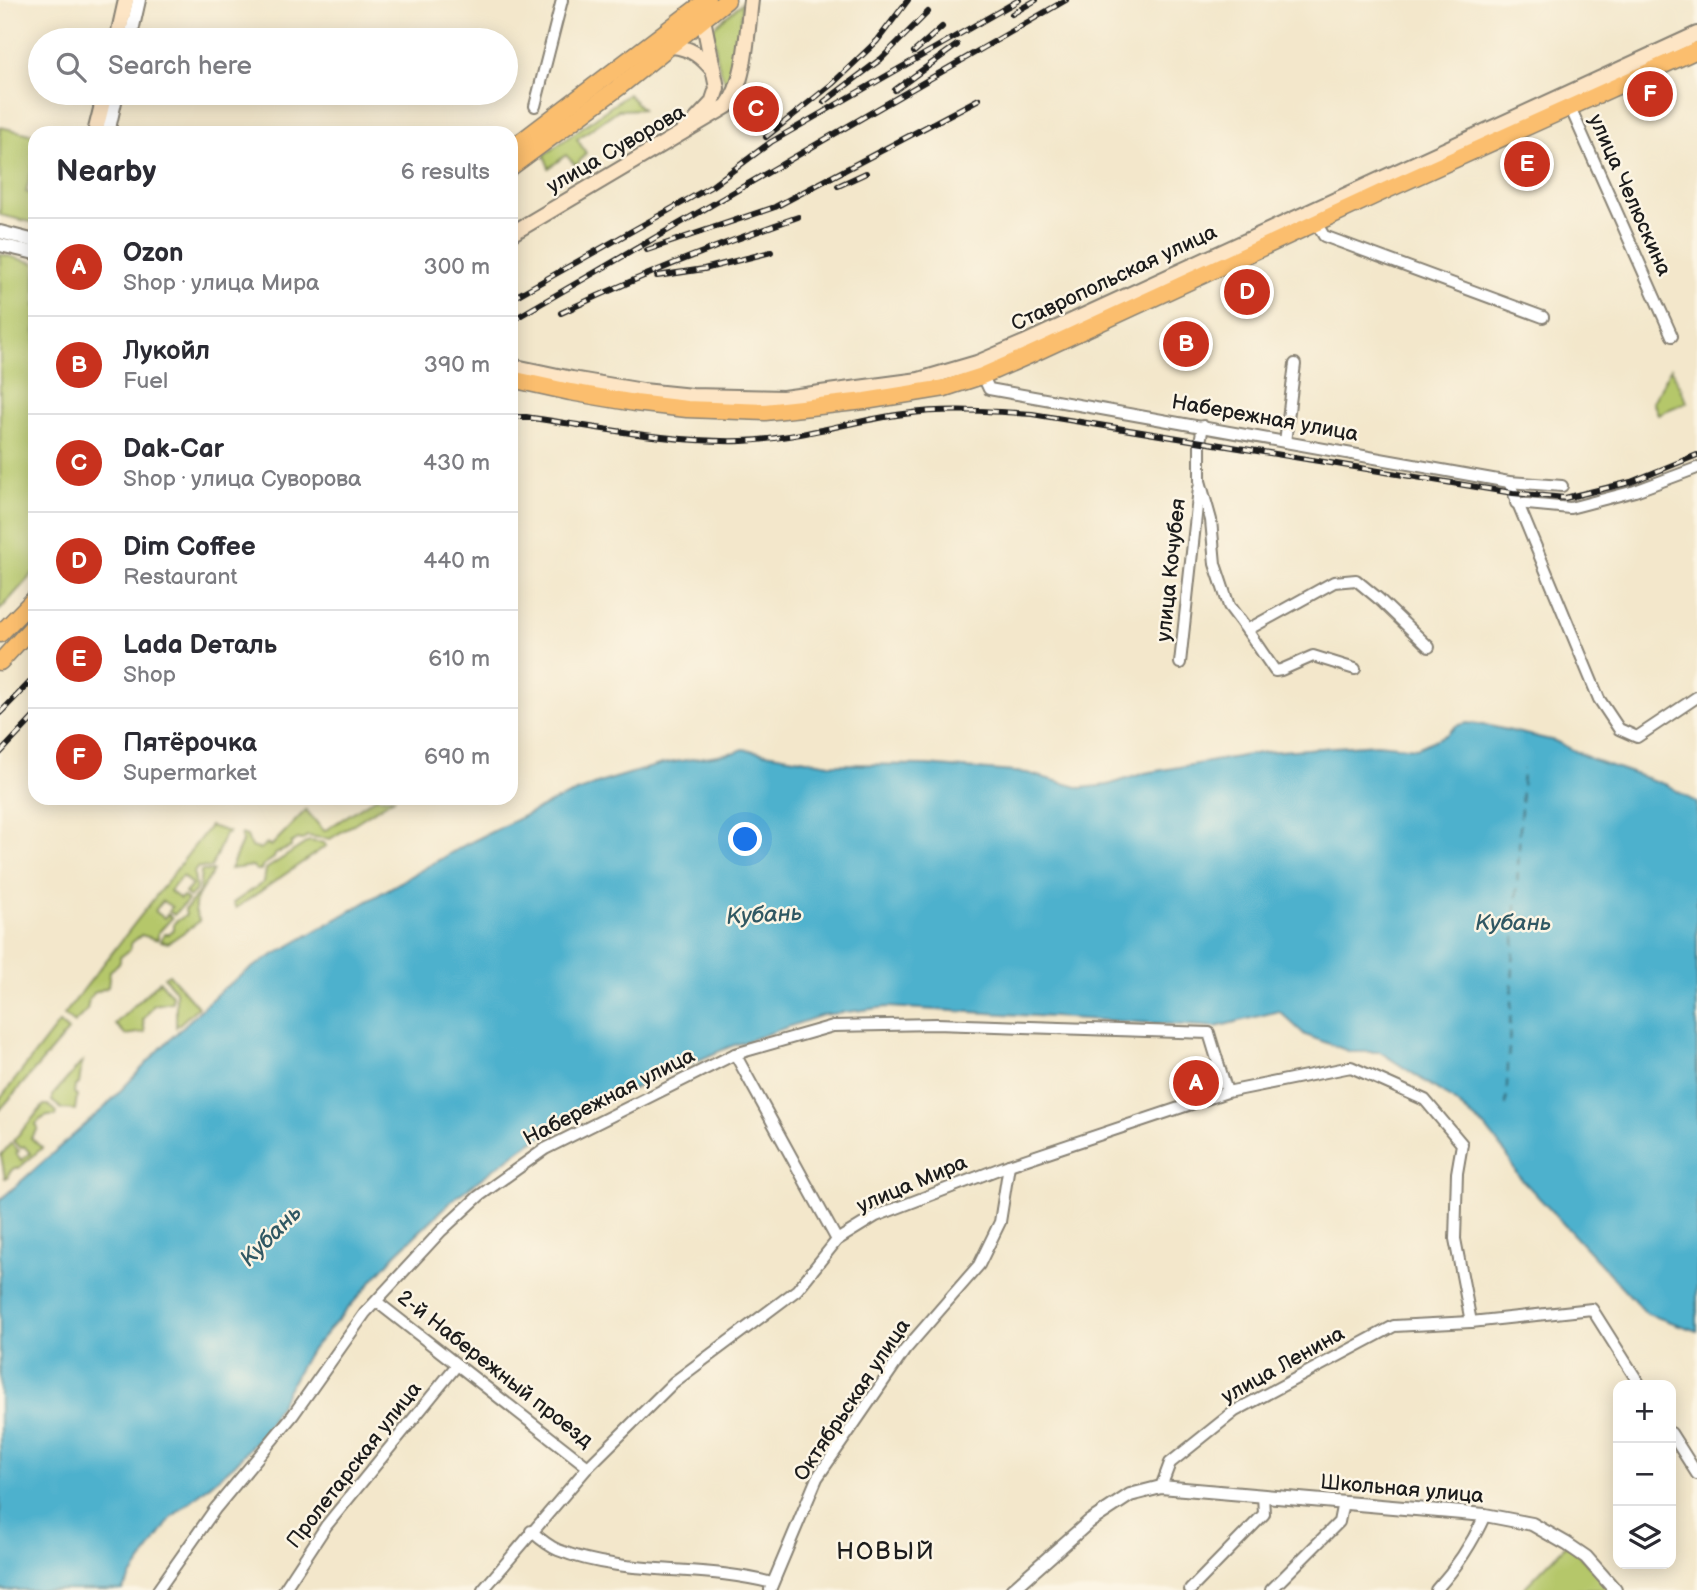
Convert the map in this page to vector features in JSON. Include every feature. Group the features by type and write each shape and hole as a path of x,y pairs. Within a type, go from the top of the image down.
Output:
{"main road":[{"path":"120,28 126,0"},
{"name":"улица Суворова","path":"518,161 704,9 727,0"},
{"path":"717,93 724,96 735,92 742,67 751,0"},
{"path":"677,137 712,103 717,93 704,9"},
{"name":"улица Суворова","path":"518,144 672,47 704,9"},
{"name":"Ставропольская улица","path":"518,380 635,403 741,412 799,409 945,388 980,369 1313,217 1697,34"},
{"path":"672,47 694,52 704,59 714,72"},
{"name":"Ставропольская улица","path":"1313,217 1697,50"},
{"name":"улица Суворова","path":"518,229 723,110 731,102 735,92"},
{"path":"98,126 102,105"},
{"name":"Ставропольская улица","path":"518,367 643,391 744,399 794,397 980,369"},
{"path":"0,634 28,604"},
{"path":"0,662 28,632"},
{"path":"0,670 28,643"}],"street":[{"path":"133,28 139,0"},
{"path":"535,106 562,0"},
{"path":"110,126 114,105"},
{"name":"улица Челюскина","path":"1570,107 1672,336"},
{"path":"1313,217 1324,236 1543,317"},
{"path":"0,232 28,239"},
{"path":"0,245 28,251"},
{"path":"1285,442 1295,365"},
{"name":"Набережная улица","path":"980,369 989,389 1508,482 1562,486"},
{"name":"улица Кочубея","path":"1180,663 1200,481 1200,442 1203,426"},
{"path":"1516,503 1570,508 1635,491 1697,468"},
{"name":"улица Кочубея","path":"1200,481 1211,520 1215,564 1229,606 1275,671 1313,656 1355,669"},
{"path":"1508,482 1599,699 1619,729 1637,737 1697,697"},
{"path":"1247,630 1334,582 1356,580 1429,647"},
{"name":"Набережная улица","path":"158,1590 215,1509 293,1415 365,1313 441,1231 479,1196 545,1149 735,1054 833,1026 936,1024 1209,1033 1227,1092"},
{"path":"735,1054 837,1240"},
{"name":"улица Мира","path":"483,1590 588,1467 674,1382 797,1290 837,1240 876,1216 1009,1165 1227,1092 1351,1067 1426,1100 1462,1144 1457,1173 1455,1239 1471,1322"},
{"name":"Октябрьская улица","path":"771,1587 817,1478 905,1350 979,1265 1000,1222 1009,1165"},
{"name":"2-й Набережный проезд","path":"377,1303 588,1467"},
{"name":"улица Ленина","path":"1161,1487 1170,1463 1235,1411 1394,1326 1471,1322 1592,1309 1637,1380"},
{"name":"Пролетарская улица","path":"284,1590 326,1526 457,1365"},
{"path":"1676,1441 1697,1474"},
{"path":"1012,1590 1089,1522 1130,1495 1161,1487"},
{"name":"Школьная улица","path":"1161,1487 1485,1515 1532,1524 1586,1558 1610,1588"},
{"path":"1190,1590 1264,1514 1263,1495"},
{"path":"1271,1590 1339,1522 1343,1502"},
{"path":"1436,1590 1477,1534 1485,1515"},
{"path":"531,1531 555,1549 594,1561 643,1568 743,1575 771,1587"}],"green space":[{"path":"743,2 730,87 719,67 713,28"},
{"path":"628,94 642,109 618,110 577,139 586,153 576,166 566,155 549,168 544,155"},
{"path":"0,127 28,133 28,221 0,215"},
{"path":"0,254 28,261 28,579 0,610"},
{"path":"1671,368 1687,402 1658,414 1653,402"},
{"path":"364,805 383,805 330,839 307,836 302,840 298,839 291,843 291,847 275,854 261,870 256,870 253,866 230,869 242,842 241,834 247,836 251,847 260,849 267,844 271,846 306,810 324,831"},
{"path":"210,826 229,832 225,834 211,868 198,867 194,872 196,890 190,897 185,893 192,885 182,876 170,891 180,899 183,896 188,900 174,915 169,911 172,907 162,901 155,911 164,918 168,914 172,918 158,933 158,940 141,935 132,942 130,950 120,957 120,962 110,971 108,987 94,993 89,999 87,1010 74,1023 64,1015"},
{"path":"309,841 324,843 326,846 236,908 233,903 264,882 266,869"},
{"path":"201,871 213,871 196,901 196,914 200,921 168,943 161,941 164,934 169,934 174,929 174,923 186,915 185,910 199,892"},
{"path":"169,974 198,1007 176,1027 176,991 164,977"},
{"path":"160,981 172,995 172,1002 154,1005 143,1020 145,1032 126,1035 115,1024"},
{"path":"59,1023 68,1031 0,1110 0,1099"},
{"path":"82,1062 79,1084 75,1086 75,1110 62,1109 52,1101 52,1096"},
{"path":"44,1105 57,1112 56,1116 45,1117 36,1124 38,1129 31,1138 42,1148 5,1178 1,1155 11,1143 19,1151 16,1153 21,1160 30,1153 24,1146 21,1148 13,1141"},
{"path":"1567,1544 1615,1590 1522,1590"}],"water":[{"name":"Кубань","path":"1467,723 1555,741 1591,759 1667,785 1697,803 1697,1331 1647,1314 1516,1173 1507,1155 1486,1128 1450,1098 1380,1052 1351,1052 1305,1035 1279,1011 1216,1027 887,1007 823,1015 729,1047 617,1096 528,1144 456,1197 396,1254 307,1355 264,1432 235,1464 172,1517 122,1590 0,1590 0,1200 105,1107 220,991 253,967 465,845 552,802 602,782 662,764 743,749 830,764 926,765 1027,773 1081,788 1108,785 1145,773 1265,752 1377,744 1417,748 1446,735 1456,726"}],"ferry route":[{"path":"1506,1105 1523,769"}],"railway":[{"path":"766,137 832,84 877,41 908,0"},
{"path":"518,295 712,186 771,142 1019,0"},
{"path":"1012,14 1036,0"},
{"path":"518,317 1066,0"},
{"path":"824,102 881,59 928,12"},
{"path":"914,52 942,27"},
{"path":"895,90 957,45"},
{"path":"647,250 775,207 979,99"},
{"path":"838,186 866,173"},
{"path":"561,313 678,262 798,217"},
{"path":"657,276 704,269 771,252"},
{"path":"518,417 688,440 742,441 783,437 920,412 1032,414 1513,493 1565,498 1631,482 1697,455"},
{"path":"0,713 28,684"},
{"path":"0,753 28,723"}],"place":[{"name":"Пятёрочка","path":"1650,94"},
{"name":"Dak-Car","path":"756,109"},
{"name":"Lada Dеталь","path":"1527,164"},
{"name":"Dim Coffee","path":"1247,292"},
{"name":"Лукойл","path":"1186,344"},
{"name":"Ozon","path":"1196,1083"}],"district":[{"name":"НОВЫЙ","path":"886,1551"}]}
